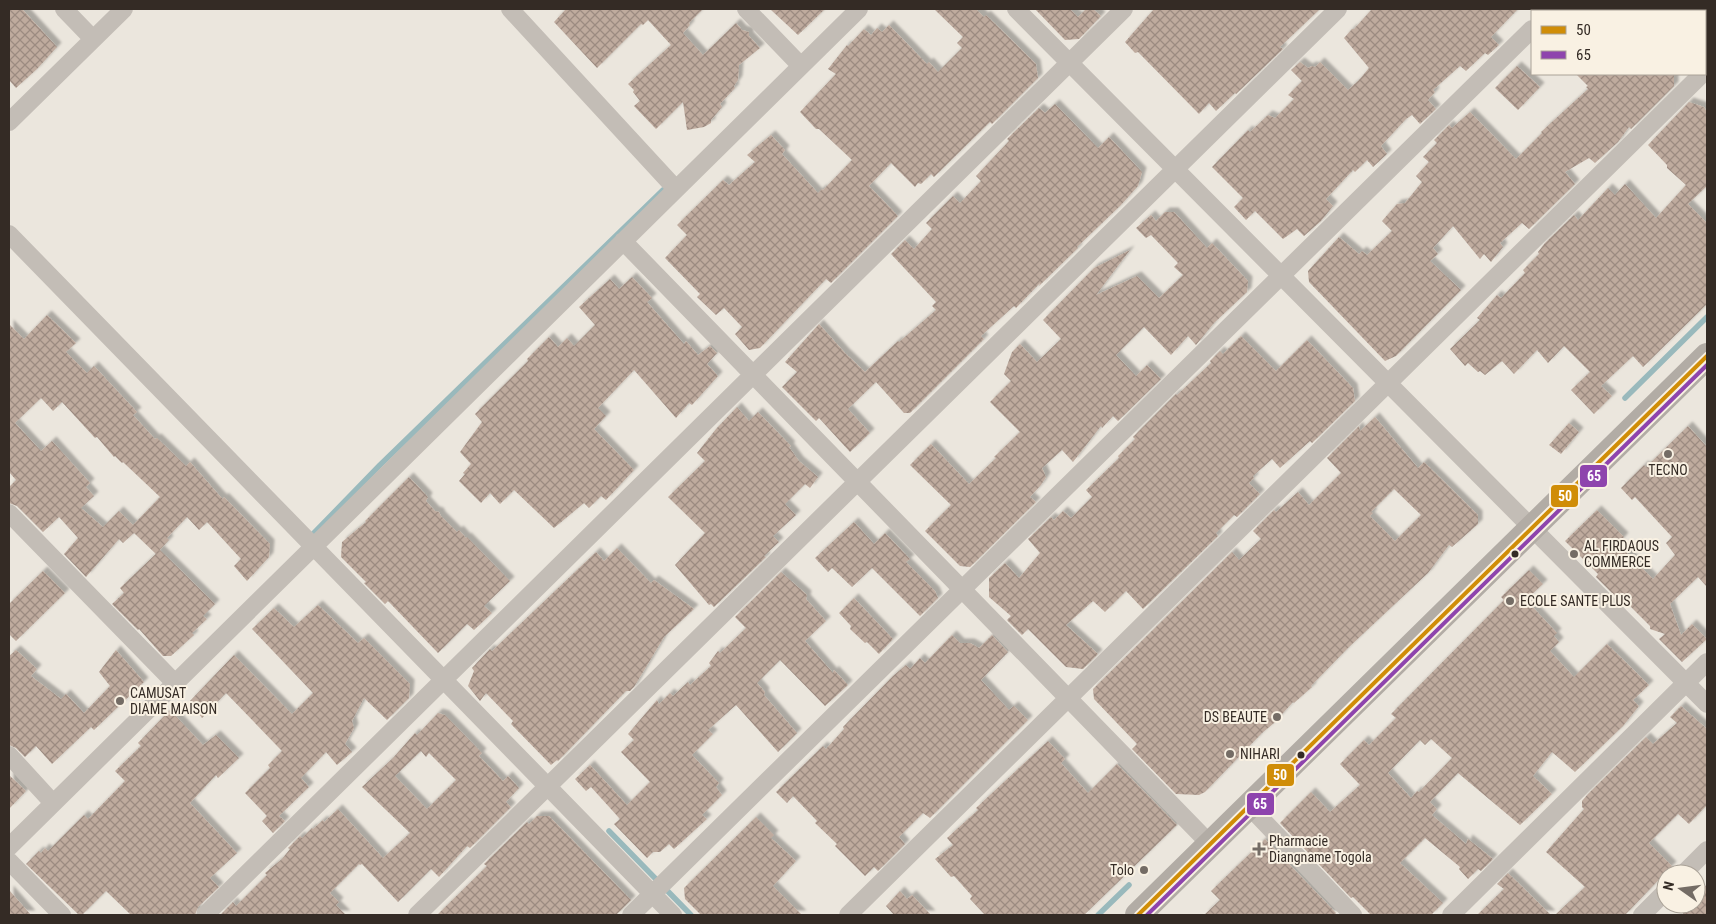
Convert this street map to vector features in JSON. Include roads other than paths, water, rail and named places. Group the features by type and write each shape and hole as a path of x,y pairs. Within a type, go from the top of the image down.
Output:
{"main road":[{"path":"1138,915 1707,356"}],"street":[{"path":"64,9 93,38"},
{"path":"9,122 124,9"},
{"path":"510,9 676,189"},
{"path":"746,9 801,66"},
{"path":"9,847 859,9"},
{"path":"1016,9 1707,704"},
{"path":"205,915 1124,9"},
{"path":"416,915 1338,9"},
{"path":"630,915 1531,29"},
{"path":"848,915 1701,76"},
{"path":"9,234 673,915"},
{"path":"623,241 1210,844"},
{"path":"9,513 175,683"},
{"path":"1451,915 1707,662"},
{"path":"9,755 53,803"},
{"path":"1249,806 1353,915"},
{"path":"1693,864 1707,850"},
{"path":"9,861 62,915"},
{"path":"1642,915 1656,901"}],"waterway":[{"path":"313,534 380,465 663,190"},
{"path":"1625,398 1707,317"},
{"path":"609,831 691,915"},
{"path":"1098,915 1129,885"}],"place":[{"name":"TECNO","path":"1668,454"},
{"name":"AL FIRDAOUS COMMERCE","path":"1574,554"},
{"name":"ECOLE SANTE PLUS","path":"1510,601"},
{"name":"CAMUSAT DIAME MAISON","path":"120,701"},
{"name":"DS BEAUTE","path":"1277,717"},
{"name":"NIHARI","path":"1230,754"},
{"name":"Pharmacie Diangname Togola","path":"1259,849"},
{"name":"Tolo","path":"1144,870"}]}
